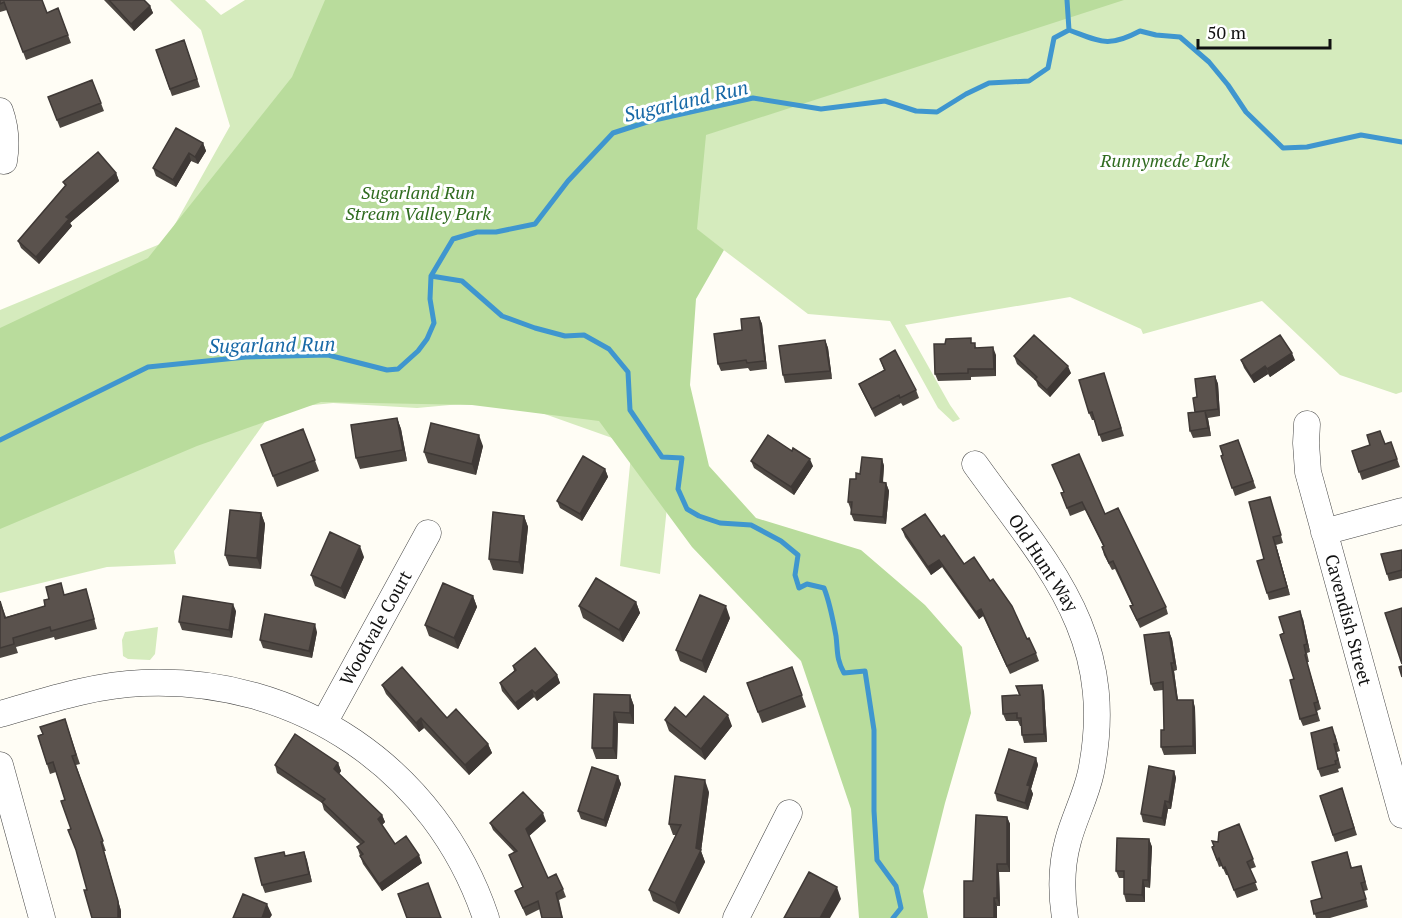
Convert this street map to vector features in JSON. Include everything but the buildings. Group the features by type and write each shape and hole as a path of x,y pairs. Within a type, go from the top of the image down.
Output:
{"street":[{"path":"0,111 5,125 7,143 4,162"},
{"name":"Cavendish Street","path":"1307,424 1308,472 1402,815"},
{"name":"Old Hunt Way","path":"975,464 1061,585 1076,613 1088,644 1095,677 1098,710 1097,740 1091,774 1068,841 1063,868 1062,899 1065,918"},
{"path":"1324,532 1402,511"},
{"name":"Woodvale Court","path":"324,723 428,533"},
{"path":"0,714 102,687 176,682 216,686 296,709 324,723 368,752 392,771 419,799 441,827 466,868 486,918"},
{"path":"0,765 42,918"},
{"path":"736,918 789,813"}],"green space":[{"name":"Sugarland Run Stream Valley Park","path":"170,0 205,0 221,15 245,0 1402,0 1402,392 1396,394 1340,375 1262,301 1143,334 1141,329 1070,297 905,325 960,419 953,422 938,408 890,321 808,314 696,229 660,574 620,566 632,445 505,400 417,408 333,403 274,409 174,551 176,564 107,567 0,593 0,310 165,242 230,126 201,30"},
{"name":"Sugarland Run Stream Valley Park","path":"325,0 1124,0 706,135 697,229 724,250 696,299 690,385 709,466 756,518 861,550 925,605 962,647 971,713 923,891 928,918 859,918 851,809 801,661 692,547 599,421 472,405 321,402 197,446 0,529 0,328 148,258 292,77"},
{"path":"158,627 155,654 150,660 128,659 123,656 122,640 125,632"}],"waterway":[{"path":"1067,0 1069,30"},
{"name":"Sugarland Run","path":"0,440 148,367 246,357 328,355 387,370 398,369 418,351 427,339 434,323 430,299 431,276 453,239 477,232 496,232 535,224 568,181 613,133 650,121 753,98 821,109 885,101 916,111 937,112 989,83 1029,81 1048,68 1054,38 1069,30 1104,41 1120,40 1140,31 1180,37 1209,62 1246,112 1283,148 1307,147 1361,135 1402,142"},
{"path":"431,276 462,281 502,316 565,336 584,335 609,349 628,372 630,410 662,457 682,458 678,489 687,509 720,523 751,525 781,541 798,555 795,575 799,588 807,584 824,588 841,668 844,673 865,671 874,730 874,811 877,860 896,886 901,908 893,918"}],"park label":[{"name":"Runnymede Park","path":"1165,161"}]}
